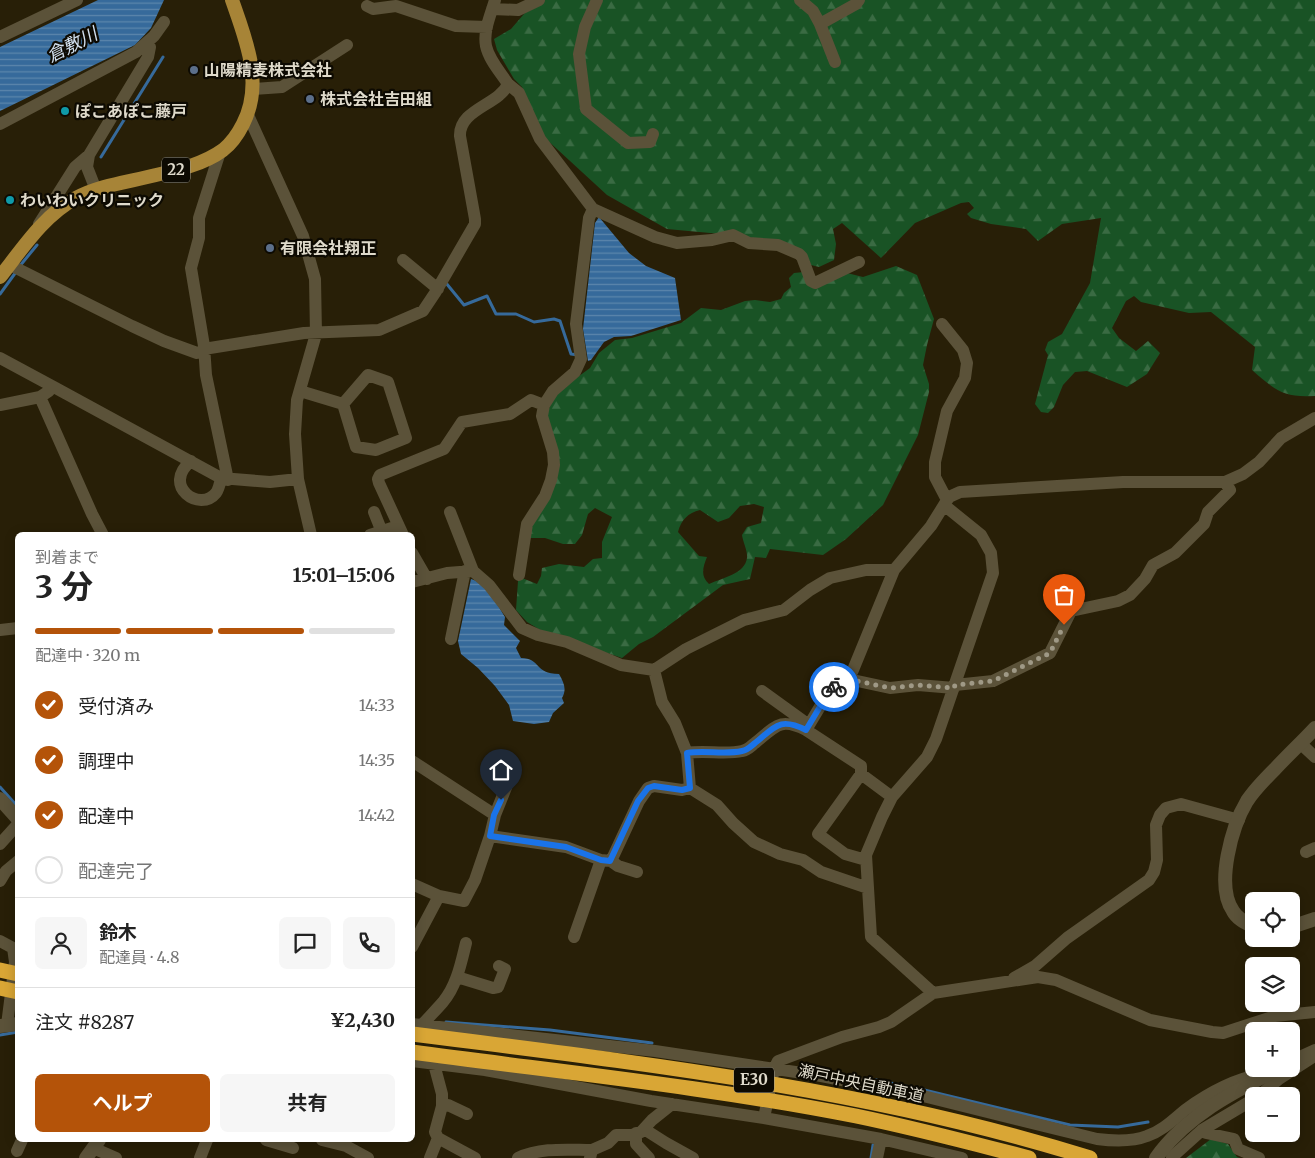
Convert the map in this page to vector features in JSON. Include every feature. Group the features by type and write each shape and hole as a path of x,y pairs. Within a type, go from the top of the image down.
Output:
{"highway":[{"path":"0,970 15,973"},
{"path":"0,988 15,991"},
{"name":"瀬戸中央自動車道","path":"416,1028 777,1084 858,1099 966,1123 1039,1142 1090,1158"},
{"name":"瀬戸中央自動車道","path":"415,1052 594,1075 774,1102 962,1140 1029,1158"}],"main road":[{"name":"22","path":"0,277 15,267 32,237 62,207 76,198 96,190 192,166 220,152 236,138 248,115 254,89 248,48 232,0"}],"street":[{"path":"0,37 77,0"},
{"path":"539,0 518,10 494,4 487,27 486,45 489,54 508,84 519,93 540,139 593,209 655,237 677,243 712,240 733,235 749,243 778,245 799,254 802,257 811,281 816,282 859,262"},
{"path":"597,0 585,27 578,54 586,109 628,144 650,142 653,134"},
{"path":"800,0 812,10 820,24 835,62"},
{"path":"820,24 856,4 859,0"},
{"path":"367,6 374,9 396,6 456,26 487,27"},
{"path":"0,124 136,52 154,36 164,22"},
{"path":"32,237 75,167 89,155 148,57 150,48 146,44"},
{"path":"254,89 282,87 347,45"},
{"path":"15,267 148,334 197,353 210,348 304,333 379,330 423,311 435,287 473,228 475,219 460,131 462,124 468,117 500,94 508,84"},
{"path":"248,115 304,236 315,279 316,334 300,391 295,434 298,479 310,532"},
{"path":"191,461 183,470 179,479 181,489 192,498 202,500 212,497 225,479 206,376 205,351 191,268 199,238 199,218 220,152"},
{"path":"89,155 87,167 96,190"},
{"path":"519,575 527,524 544,496 551,480 554,465 554,452 542,416 544,405 553,391 574,372 579,365 581,356 576,324 590,218 593,209"},
{"path":"403,260 435,287"},
{"path":"933,993 871,937 866,855 892,797 927,757 936,739 993,573 991,553 981,535 946,502 935,477 935,462 947,411 965,378 967,363 963,350 942,324"},
{"path":"0,358 48,391 225,479 270,482 298,479"},
{"path":"368,375 388,382 406,438 376,450 356,447 343,404 368,375"},
{"path":"0,405 48,391"},
{"path":"48,391 92,514 101,532"},
{"path":"300,391 343,404"},
{"path":"384,532 401,530 379,483 380,475 444,449 462,422 510,414 531,400 544,405"},
{"path":"808,728 824,700 836,684 848,679 854,670 894,570 931,526 949,496 960,492 1123,482 1225,482 1243,474 1259,462 1281,438 1315,418"},
{"path":"848,679 890,688 918,685 954,687 993,681 1050,653 1071,611 1118,601 1130,595 1145,579 1153,565 1175,554 1204,524 1208,512 1230,490 1225,482"},
{"path":"374,512 376,532"},
{"path":"450,512 469,571 451,638"},
{"path":"415,558 427,579"},
{"path":"415,581 447,573 469,571 489,585 522,628 538,636 567,642 622,665 654,670 686,649 744,620 784,610 810,590 830,578 866,570 894,570"},
{"path":"0,630 15,628"},
{"path":"654,670 662,702 675,724 687,753 690,788"},
{"path":"762,691 860,766 861,774 818,834 845,854 866,860"},
{"path":"687,753 700,751 740,752 748,750 778,724 786,723 808,728"},
{"path":"1245,922 1233,912 1227,899 1225,884 1226,863 1239,820 1256,788 1315,728"},
{"path":"1300,743 1315,756"},
{"path":"415,762 494,815"},
{"path":"861,774 892,797"},
{"path":"415,885 439,896 464,901 475,880 490,836 494,815 507,785"},
{"path":"574,937 606,861 638,801 648,788 654,786 682,790 690,788 718,805 754,842 780,854 802,860 821,872 868,888"},
{"path":"0,799 15,816"},
{"path":"1009,980 1035,966 1068,938 1149,880 1154,872 1157,860 1156,825 1160,815 1166,808 1181,804 1239,820"},
{"path":"0,844 15,827"},
{"path":"490,836 566,847 637,872"},
{"path":"0,881 6,871 15,864"},
{"path":"415,941 439,896"},
{"path":"1300,924 1315,919"},
{"path":"0,941 13,948 15,962 8,1025"},
{"path":"416,1028 443,1002 457,977 466,943"},
{"path":"457,977 493,988 498,986 505,969 499,966"},
{"path":"764,1118 774,1069 778,1061 842,1037 879,1027 890,1022 933,993 1038,977 1056,980 1150,1020 1223,1033 1276,1016 1315,1012"},
{"path":"416,1028 580,1042 774,1069 915,1094 1109,1141 1147,1136 1166,1126 1186,1110 1221,1089 1248,1077"},
{"path":"1300,1058 1315,1051"},
{"path":"1270,1087 1315,1056"},
{"path":"415,1061 486,1070 564,1086 764,1118 881,1139 962,1158"},
{"path":"434,1064 442,1094 442,1106 435,1132 438,1138 475,1158"},
{"path":"1156,1158 1165,1145 1193,1118 1263,1077"},
{"path":"518,1158 544,1150 591,1154 616,1135 640,1131 672,1104"},
{"path":"1173,1157 1204,1129 1245,1104"},
{"path":"442,1106 448,1106 467,1114"},
{"path":"1204,1129 1206,1133 1234,1139 1238,1149 1259,1158"},
{"path":"640,1131 636,1144 649,1158"},
{"path":"640,1131 693,1158"},
{"path":"430,1158 438,1138"},
{"path":"877,1158 881,1139"},
{"path":"200,1158 206,1142"},
{"path":"272,1142 291,1148"},
{"path":"330,1142 346,1146 360,1156"},
{"path":"93,1149 116,1158"}],"green space":[{"path":"536,0 1315,0 1315,396 1287,394 1267,383 1252,370 1255,347 1211,312 1189,313 1141,302 1134,296 1126,301 1112,328 1119,338 1136,351 1148,341 1160,353 1147,374 1127,387 1087,371 1075,372 1063,385 1054,407 1048,413 1041,412 1035,404 1048,355 1045,350 1048,342 1062,334 1090,283 1101,218 1062,224 1038,241 1026,229 991,224 971,218 967,214 974,208 969,202 961,203 915,223 881,258 842,223 833,229 836,244 834,260 819,267 811,265 806,253 721,234 667,229 607,195 545,138 522,87 514,79 497,50 494,39 511,29"},
{"path":"896,266 917,275 934,319 923,365 929,384 929,392 918,435 883,505 846,539 823,555 770,549 766,558 755,557 750,579 723,585 622,658 542,631 527,622 516,610 518,581 522,578 537,584 542,568 559,564 584,567 593,559 602,558 602,542 612,517 595,508 588,514 582,535 575,544 563,544 545,538 528,538 531,526 552,491 547,415 551,403 560,390 590,368 599,353 615,340 632,338 681,323 701,308 721,310 745,301 770,302 781,299 784,293 791,287 789,278 794,273 804,272 808,284 847,273 863,277","holes":["754,504 764,507 761,523 747,527 742,535 747,556 742,568 732,575 709,584 703,575 707,557 699,556 678,532 683,521 692,513 700,510 718,522 729,518 740,506"]},
{"path":"1211,1139 1228,1144 1237,1157 1240,1158 1186,1158"}],"water":[{"name":"倉敷川","path":"98,0 164,0 151,28 135,45 0,111 0,47"},
{"path":"599,217 629,253 646,266 675,278 681,320 631,336 614,337 604,342 591,360 588,361 583,329 595,223"},
{"path":"471,579 487,589 495,600 505,617 504,625 520,641 516,648 521,658 532,660 545,672 559,674 564,686 562,698 564,703 553,713 549,722 534,724 513,721 509,705 495,686 461,654 458,641"}],"waterway":[{"path":"101,157 163,57"},
{"path":"19,267 37,245"},
{"path":"0,294 16,272"},
{"path":"446,283 464,305 487,296 496,314 516,314 534,322 554,319 560,321 571,354 578,355"},
{"path":"0,787 15,804"},
{"path":"446,1022 550,1030 652,1043"},
{"path":"0,1035 15,1032"},
{"path":"876,1080 910,1087"},
{"path":"916,1088 1070,1125 1118,1127 1148,1122"},
{"path":"871,1158 873,1145"}],"way so far":[{"path":"834,687 836,684 848,679 890,688 918,685 954,688 955,685 993,681 1050,653 1064,625"}],"place":[{"name":"山陽精麦株式会社","path":"194,70"},
{"name":"株式会社吉田組","path":"310,99"},
{"name":"ぽこあぽこ藤戸","path":"65,111"},
{"name":"わいわいクリニック","path":"10,200"},
{"name":"有限会社翔正","path":"270,248"}],"route":[{"path":"501,800 494,815 490,836 566,847 601,860 610,861 638,801 648,788 654,786 682,790 690,788 687,753 700,751 740,752 748,750 778,724 786,723 806,730 834,687"}]}
